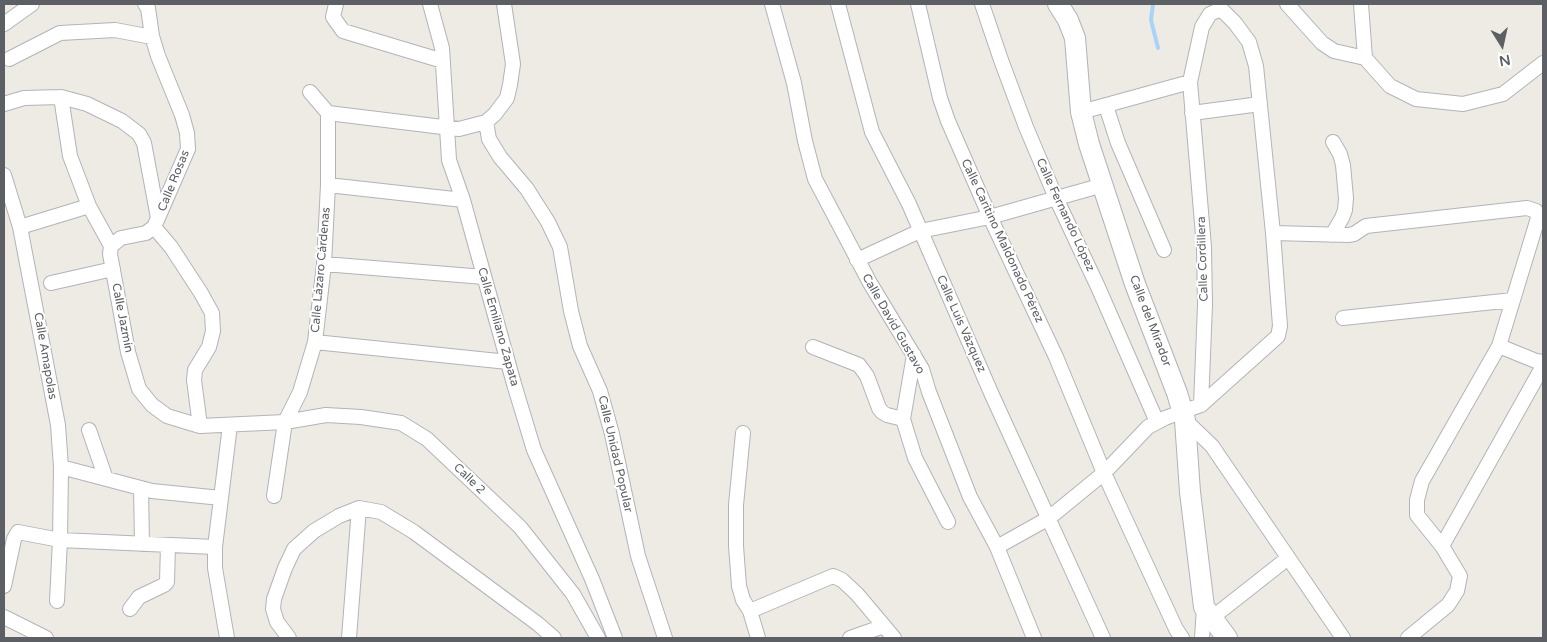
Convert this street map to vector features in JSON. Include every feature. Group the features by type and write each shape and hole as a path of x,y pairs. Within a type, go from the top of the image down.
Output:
{"street":[{"path":"4,24 32,4"},
{"name":"Calle Rosas","path":"111,246 121,238 146,233 156,223 188,150 187,133 182,115 152,37 148,8 145,4"},
{"name":"Calle Emiliano Zapata","path":"430,4 440,39 443,62 449,160 534,450 592,579 615,638"},
{"path":"310,92 328,113 459,129 486,122 495,114 507,98 510,84 513,64 504,4"},
{"name":"Calle David Gustavo","path":"772,4 794,82 805,141 815,179 857,260 922,370 970,497 997,547 1034,638"},
{"name":"Calle Luis Vázquez","path":"838,4 872,132 909,204 992,395 1050,518 1103,638"},
{"name":"Calle Caritino Maldonado Pérez","path":"918,4 940,98 948,121 990,217 1056,357 1104,473 1176,629 1182,638"},
{"name":"Calle Fernando López","path":"982,4 1016,102 1056,198 1098,287 1157,422"},
{"name":"Calle del Mirador","path":"1058,4 1068,20 1075,38 1081,112 1089,144 1136,284 1177,393 1190,412 1190,492 1208,612 1227,638"},
{"path":"1287,4 1322,43 1334,51 1365,58 1390,86 1416,99 1463,104 1503,94 1543,63"},
{"path":"1361,4 1365,58"},
{"path":"997,547 1050,518 1104,473 1148,427 1165,418 1190,412 1278,336 1280,326 1273,233 1256,66 1249,42 1222,6"},
{"name":"Calle Cordillera","path":"1190,412 1205,305 1204,247 1190,82 1202,27 1210,14 1222,6"},
{"path":"334,10 343,31 443,62"},
{"path":"9,59 60,33 115,30 152,37"},
{"path":"1081,112 1190,82"},
{"path":"4,104 24,98 61,98 87,104 122,121 139,134 144,143 156,223 201,293 212,314 213,331 209,347 195,370 194,380 200,426"},
{"name":"Calle Jazmín","path":"61,98 70,156 89,206 111,246 110,254 128,352 139,388 152,405 167,416 200,426 285,422"},
{"path":"1192,113 1260,104"},
{"path":"1106,106 1118,143 1164,250"},
{"name":"Calle Lázaro Cárdenas","path":"274,496 285,422 300,392 315,342 324,264 328,185 328,113"},
{"name":"Calle Unidad Popular","path":"486,122 489,139 500,157 527,189 548,222 560,247 571,311 580,346 600,391 612,434 638,556 665,638"},
{"path":"1332,235 1342,218 1346,198 1343,166 1340,154 1333,142"},
{"name":"Calle Amapolas","path":"4,174 20,227 58,425 61,467 57,601"},
{"path":"857,260 920,231 990,217 1103,184"},
{"path":"328,185 462,200"},
{"path":"20,227 89,206"},
{"path":"1273,233 1354,234 1366,226 1527,208 1536,211 1538,218 1499,346 1422,482 1417,500 1417,516 1442,546 1460,576 1457,591 1448,605 1408,638"},
{"path":"324,264 484,277"},
{"path":"51,283 113,269"},
{"path":"1343,318 1514,300"},
{"path":"315,342 508,362"},
{"path":"1499,346 1543,362"},
{"path":"813,347 859,366 867,376 878,408 888,415 903,419"},
{"path":"914,355 903,419 915,458 948,522"},
{"path":"1442,546 1543,366"},
{"path":"1190,412 1343,638"},
{"name":"Calle 2","path":"285,422 326,415 361,417 401,423 427,438 520,527 573,594 598,638"},
{"path":"227,638 215,568 215,547 230,424"},
{"path":"89,430 106,479"},
{"path":"744,433 736,505 738,586 743,600 750,611 758,638"},
{"path":"61,467 142,488 186,496 221,498"},
{"path":"142,488 142,544"},
{"path":"349,638 358,508"},
{"path":"289,638 277,622 273,609 274,599 294,549 314,531 339,516 358,508 381,512 414,532 538,624 554,638"},
{"path":"4,586 14,539 18,532 60,540 215,547"},
{"path":"130,609 139,597 167,582 168,545"},
{"path":"1202,638 1208,612 1288,558"},
{"path":"750,611 833,576 842,580 857,594 894,638"},
{"path":"4,618 46,638"},
{"path":"850,638 884,626"}],"waterway":[{"path":"1153,4 1151,20 1158,48"}]}
